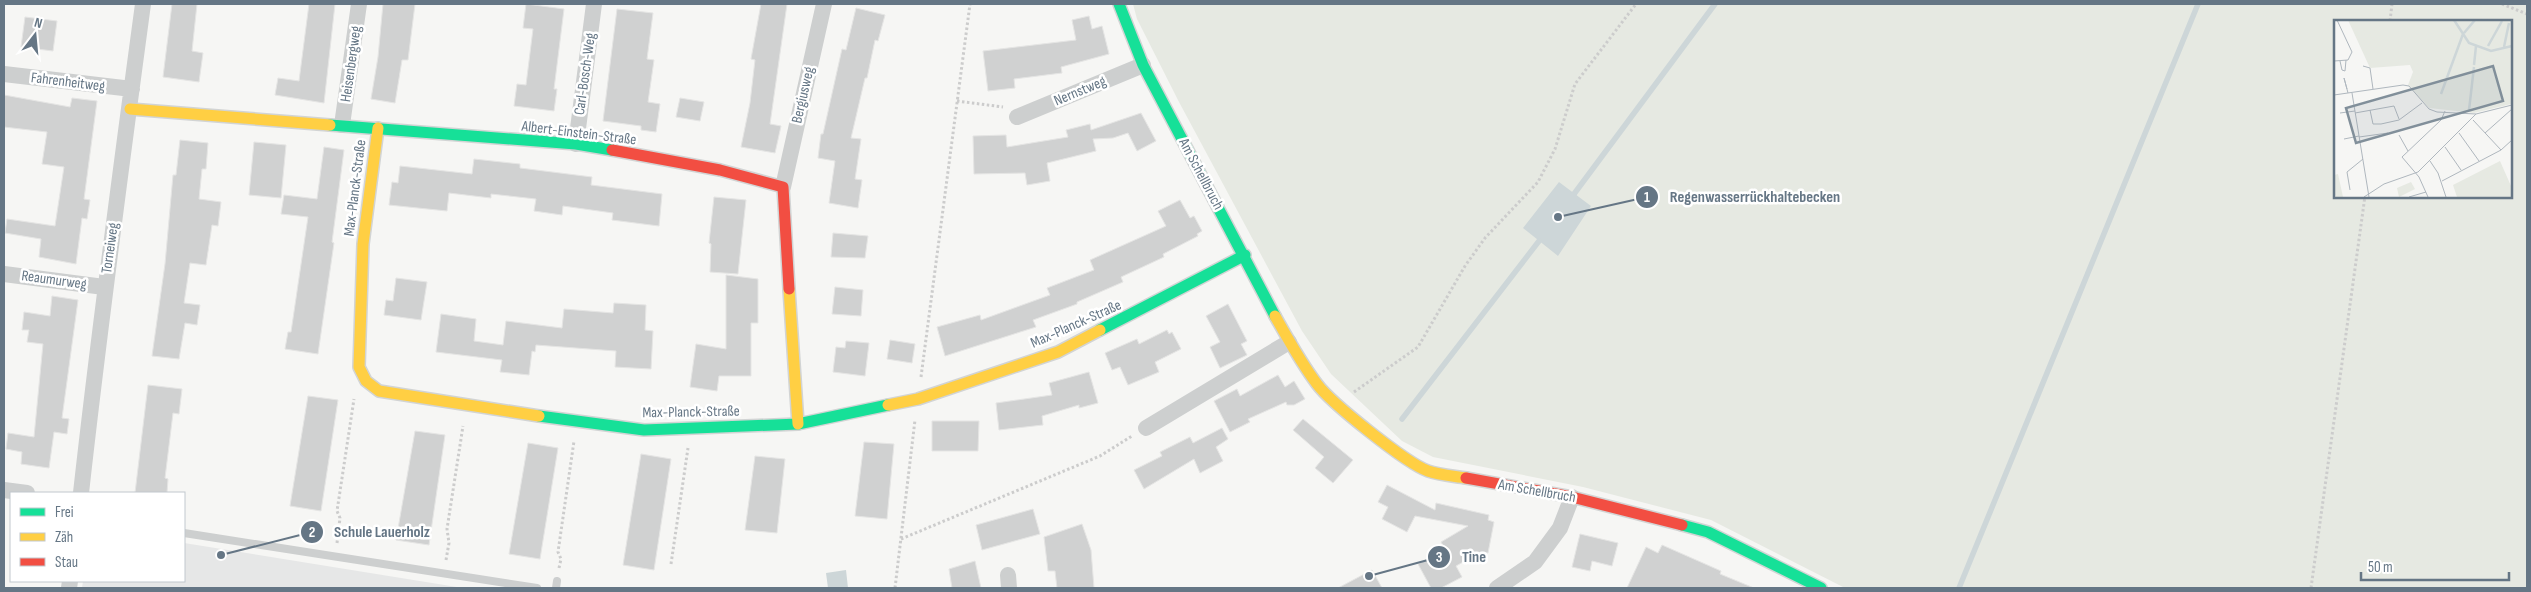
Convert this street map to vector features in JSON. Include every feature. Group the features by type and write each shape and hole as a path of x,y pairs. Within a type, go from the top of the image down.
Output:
{"street":[{"name":"Torneiweg","path":"81,492 104,287 143,4"},
{"name":"Heisenbergweg","path":"342,125 359,4"},
{"name":"Carl-Bosch-Weg","path":"576,144 594,4"},
{"name":"Bergiusweg","path":"783,187 824,4"},
{"name":"Am Schellbruch","path":"1119,4 1142,65 1245,255 1289,342 1318,386 1338,404 1395,451 1428,471 1572,497 1708,532 1821,588"},
{"name":"Nernstweg","path":"1024,114 1142,65"},
{"name":"Fahrenheitweg","path":"4,74 132,89"},
{"name":"Albert-Einstein-Straße","path":"130,108 576,144 720,170 783,187"},
{"name":"Max-Planck-Straße","path":"378,128 363,244 359,367 366,381 379,391 466,406 644,430 798,424 918,399 1058,352 1245,255"},
{"path":"783,187 798,424"},
{"name":"Reaumurweg","path":"4,274 104,287"},
{"path":"1146,428 1289,342"},
{"path":"4,490 19,492"},
{"path":"1497,588 1536,562 1560,528 1572,497"}],"lane":[{"path":"185,532 537,588"}],"path":[{"path":"895,588 970,4"},
{"path":"1338,404 1418,347 1465,266 1485,238 1538,182 1555,149 1575,84 1636,4"},
{"path":"2390,20 2392,4"},
{"path":"2502,4 2527,14"},
{"path":"957,101 1024,114"},
{"path":"2311,588 2366,198"},
{"path":"334,556 340,518 337,511 359,367"},
{"path":"444,573 449,543 446,529 466,406"},
{"path":"557,584 561,559 558,552 577,421"},
{"path":"671,564 691,428"},
{"path":"900,539 1100,456 1146,428"}],"shaded area":[{"path":"1133,4 2527,4 2527,588 1845,588 1711,520 1583,487 1433,457 1402,441 1331,374 1302,331 1179,102 1137,19"},
{"path":"1559,182 1591,206 1558,256 1523,228"},
{"path":"185,543 463,588 82,588 83,582 185,582"},
{"path":"846,570 848,588 828,588 826,573"}],"building":[{"path":"172,4 197,4 192,51 203,53 199,82 163,77"},
{"path":"309,4 335,4 324,103 275,95 278,78 299,81"},
{"path":"383,4 415,4 408,60 402,60 395,103 371,99 378,57"},
{"path":"526,4 564,9 554,89 557,89 554,111 514,106 517,84 526,85 533,29 523,28"},
{"path":"761,4 787,4 770,124 781,126 775,153 741,147 750,103 755,60 751,59"},
{"path":"856,8 885,15 878,41 875,40 851,138 861,139 855,179 862,180 858,208 829,203 835,161 818,158 821,134 823,134 842,49 846,50"},
{"path":"617,9 653,13 647,59 654,60 648,102 660,104 656,132 641,130 641,126 603,121"},
{"path":"1089,16 1092,29 1102,26 1109,54 1061,67 1062,73 1014,79 1015,88 988,91 983,51 1076,40 1072,20"},
{"path":"25,17 57,21 53,51 21,47"},
{"path":"4,95 70,107 72,98 97,101 84,199 90,200 87,219 82,218 76,264 39,257 41,239 5,233 7,219 55,226 64,167 42,164 47,132 4,127"},
{"path":"680,98 704,102 700,121 676,117"},
{"path":"1141,113 1156,141 1137,151 1128,133 1113,138 1093,139 1096,151 1047,163 1050,181 1027,185 1025,173 974,174 973,136 1006,135 1007,147 1068,137 1066,130 1090,124 1091,130"},
{"path":"180,140 208,143 206,169 202,169 199,199 221,202 218,226 212,225 206,265 190,263 184,303 200,305 197,325 185,323 179,359 152,356 165,264 173,175 176,175"},
{"path":"254,142 286,145 281,198 249,195"},
{"path":"324,147 344,150 332,242 334,243 318,354 285,349 288,332 291,332 308,217 281,214 284,195 317,199"},
{"path":"474,159 520,164 520,168 592,177 591,185 662,194 659,226 612,220 613,213 563,206 562,215 534,211 536,199 491,194 491,198 449,193 447,211 389,205 392,182 398,183 400,166 472,174"},
{"path":"714,197 746,200 738,274 710,272 711,244 709,243"},
{"path":"1180,200 1190,218 1194,216 1202,231 1197,234 1198,236 1163,254 1164,257 1121,277 1123,282 1077,302 1077,304 1033,320 1036,327 945,356 937,327 980,315 981,320 1050,295 1047,288 1094,270 1090,260 1166,226 1158,211"},
{"path":"833,233 868,236 865,258 831,257"},
{"path":"726,275 758,279 758,323 751,323 751,376 719,376 717,391 690,387 696,344 726,349"},
{"path":"396,278 427,282 421,320 384,315 386,300 393,301"},
{"path":"835,287 863,290 861,316 832,314"},
{"path":"52,296 78,300 62,418 69,419 67,434 54,432 49,468 21,464 22,452 6,449 8,433 34,437 43,344 27,342 29,330 22,330 24,312 50,316"},
{"path":"614,303 646,305 645,330 653,331 651,369 615,367 616,351 536,345 535,352 532,351 529,375 500,372 502,360 436,352 441,314 476,319 474,341 503,345 506,321 562,328 564,309 613,313"},
{"path":"1228,304 1247,341 1241,344 1247,355 1220,368 1210,347 1220,342 1206,316"},
{"path":"1167,330 1169,334 1172,332 1181,349 1155,362 1159,372 1128,385 1120,367 1112,370 1105,353 1137,339 1139,344"},
{"path":"890,340 915,344 912,363 887,359"},
{"path":"846,341 869,343 865,376 833,372 836,347 845,348"},
{"path":"1089,372 1098,403 1079,408 1079,405 1042,416 1043,425 999,430 996,403 1052,395 1049,383"},
{"path":"1278,375 1285,387 1294,381 1305,399 1294,405 1287,405 1286,402 1248,419 1250,422 1230,432 1214,401 1237,389 1240,396"},
{"path":"148,385 182,389 179,414 173,413 165,478 168,479 167,492 135,492"},
{"path":"308,396 338,400 321,511 290,506"},
{"path":"1303,419 1353,460 1333,483 1315,468 1324,457 1293,430"},
{"path":"932,421 979,421 978,451 932,451"},
{"path":"1222,428 1228,439 1216,447 1223,461 1200,473 1194,459 1144,489 1134,470 1162,456 1160,452 1190,437 1193,443"},
{"path":"415,431 445,435 429,545 396,540"},
{"path":"864,442 894,444 887,519 855,516"},
{"path":"528,443 558,448 540,559 509,554"},
{"path":"641,454 671,459 654,570 623,565"},
{"path":"755,456 785,459 777,533 745,530"},
{"path":"1387,485 1435,510 1436,503 1489,515 1488,520 1494,522 1488,553 1481,552 1456,566 1462,577 1441,588 1431,588 1418,564 1445,549 1441,542 1468,526 1415,516 1407,532 1382,519 1388,507 1378,502"},
{"path":"1033,509 1040,534 982,550 976,525"},
{"path":"1082,524 1091,550 1094,588 1057,588 1055,571 1048,571 1044,537"},
{"path":"1580,534 1618,543 1612,566 1592,561 1590,571 1572,567"},
{"path":"1662,545 1721,571 1720,574 1754,588 1627,588 1646,547 1658,553"},
{"path":"975,561 981,588 952,588 949,569"},
{"path":"1372,570 1382,588 1338,588"}],"waterway":[{"path":"1574,194 1715,4"},
{"path":"1959,588 2198,4"},
{"path":"1402,419 1539,241"}],"traffic: fast":[{"path":"1119,4 1143,65 1275,316"},
{"path":"330,125 576,144 612,150"},
{"path":"1100,330 1245,255"},
{"path":"539,416 644,430 798,424 888,405"},
{"path":"1682,525 1708,532 1821,588"}],"traffic: slow":[{"path":"130,109 330,125"},
{"path":"378,128 363,244 359,367 366,381 379,391 539,416"},
{"path":"789,289 798,424"},
{"path":"1275,316 1317,384 1352,418 1417,466 1432,472 1466,478"},
{"path":"888,405 918,399 1058,352 1100,330"}],"traffic: jam":[{"path":"612,150 720,170 783,187 789,289"},
{"path":"1466,478 1572,497 1682,525"}],"place":[{"name":"Regenwasserrückhaltebecken","path":"1558,217"},
{"name":"Schule Lauerholz","path":"221,555"},
{"name":"Tine","path":"1369,576"}]}
